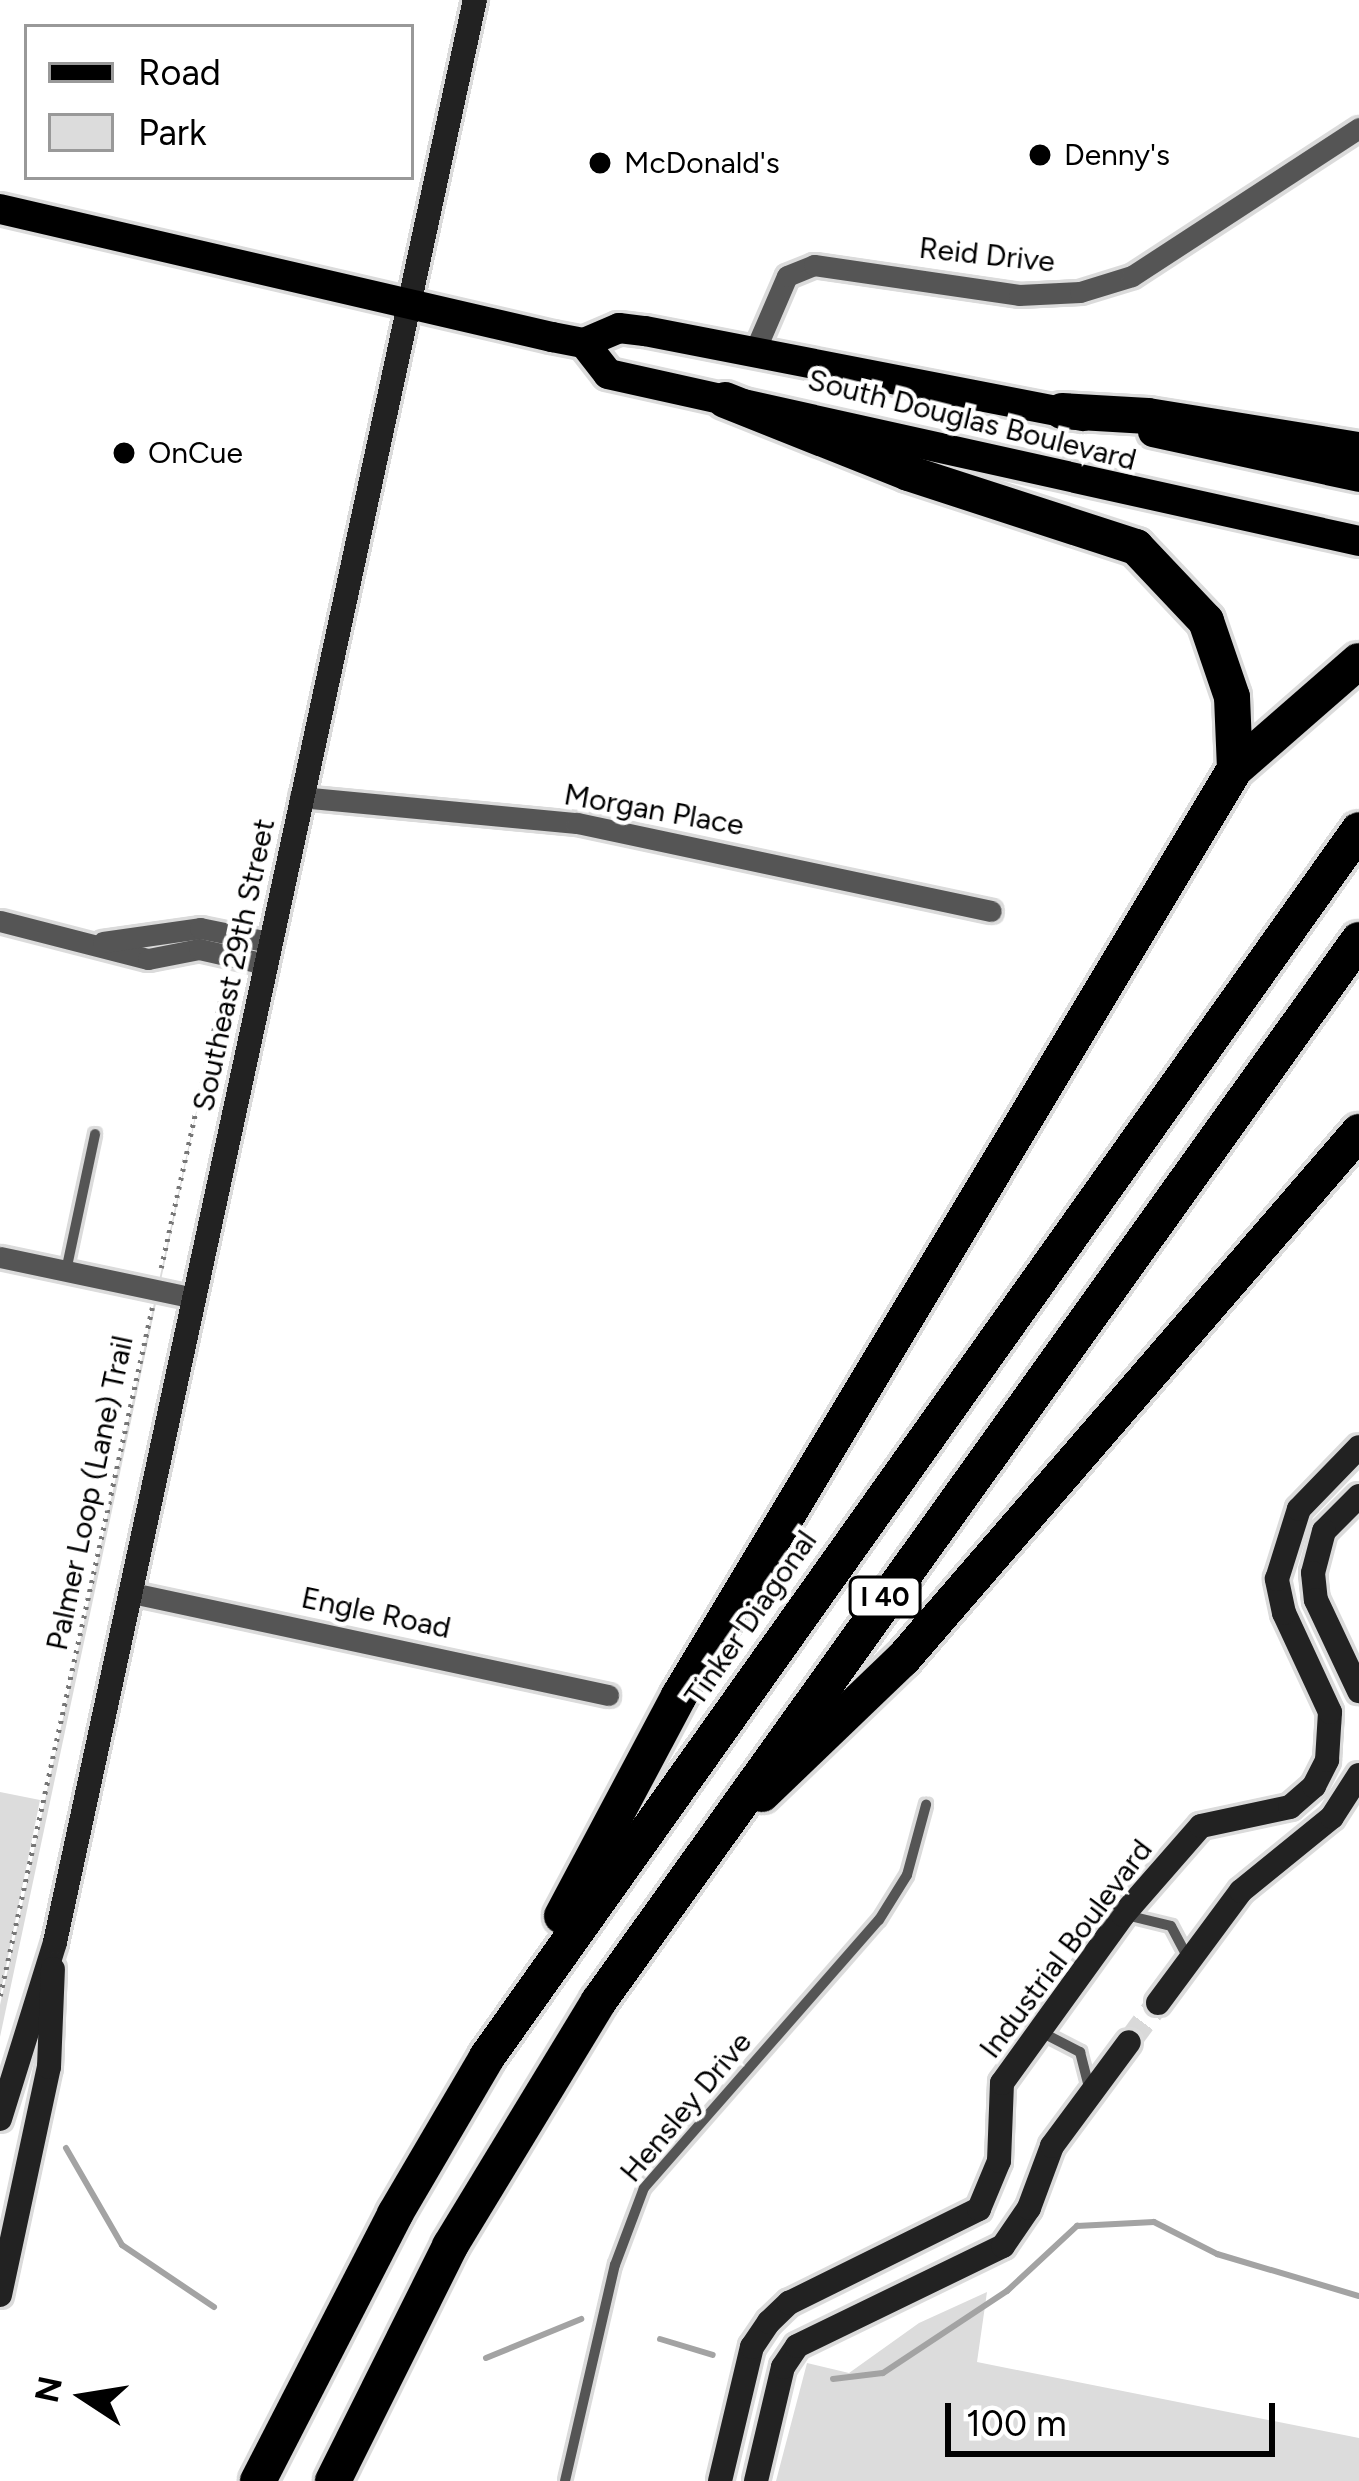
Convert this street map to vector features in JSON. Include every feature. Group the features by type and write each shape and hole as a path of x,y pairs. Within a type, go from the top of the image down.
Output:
{"highway":[{"path":"724,400 908,473 1136,547 1206,621 1232,697 1235,769"},
{"path":"1062,411 1148,416 1359,450"},
{"path":"487,2057 679,1696 1235,769 1359,661"},
{"name":"Tinker Diagonal","path":"259,2481 331,2333 487,2057 1359,830"},
{"name":"I 40","path":"333,2481 450,2246 695,1859 1359,940"},
{"path":"695,1859 903,1659 1359,1132"}],"main road":[{"name":"Southeast 29th Street","path":"0,2119 55,1942 132,1593 190,1298 475,0"},
{"name":"South Douglas Boulevard","path":"0,208 584,343 620,328 756,348 1359,478"},
{"name":"South Douglas Boulevard","path":"584,343 608,374 1359,541"},
{"name":"Industrial Boulevard","path":"720,2481 752,2347 769,2322 789,2303 979,2209 999,2161 1002,2084 1123,1915 1201,1826 1290,1807 1321,1773 1330,1712 1283,1613 1277,1579 1299,1509 1359,1448"},
{"path":"1359,1496 1324,1532 1313,1573 1316,1600 1359,1691"},
{"path":"1158,2003 1252,1878 1332,1817 1359,1775"},
{"name":"Southeast 29th Street","path":"0,2295 49,2067 55,1942"},
{"path":"756,2481 783,2367 797,2346 1003,2246 1029,2208 1052,2146 1129,2042"}],"street":[{"name":"Reid Drive","path":"756,348 787,276 814,265 1019,295 1080,292 1132,276 1359,128"},
{"name":"Morgan Place","path":"300,796 577,824 991,911"},
{"path":"0,921 102,943 200,928 267,953"},
{"path":"0,1257 190,1298"},
{"name":"Engle Road","path":"132,1593 608,1695"}],"lane":[{"path":"67,1270 95,1134"},
{"name":"Hensley Drive","path":"566,2481 603,2309 644,2188 879,1920 907,1875 926,1804"},
{"path":"1123,1915 1171,1926 1190,1961"},
{"path":"1036,2031 1080,2052 1090,2095"}],"path":[{"path":"159,1276 221,998"},
{"name":"Palmer Loop (Lane) Trail","path":"0,1996 154,1300"}],"green space":[{"path":"221,998 0,2037 0,2005"},
{"path":"0,1792 40,1800 0,1996"},
{"path":"987,2292 977,2362 1359,2438 1359,2481 776,2481 807,2363 849,2373 919,2323"}],"waterway":[{"path":"66,2148 122,2245 214,2307"},
{"path":"833,2379 883,2373 1007,2291 1077,2226 1154,2222 1217,2254 1359,2296"},
{"path":"486,2358 581,2319"},
{"path":"660,2339 713,2355"}],"tunnel":[{"path":"1129,2042 1158,2003"}],"place":[{"name":"Denny's","path":"1040,155"},
{"name":"McDonald's","path":"600,163"},
{"name":"OnCue","path":"124,453"}]}
